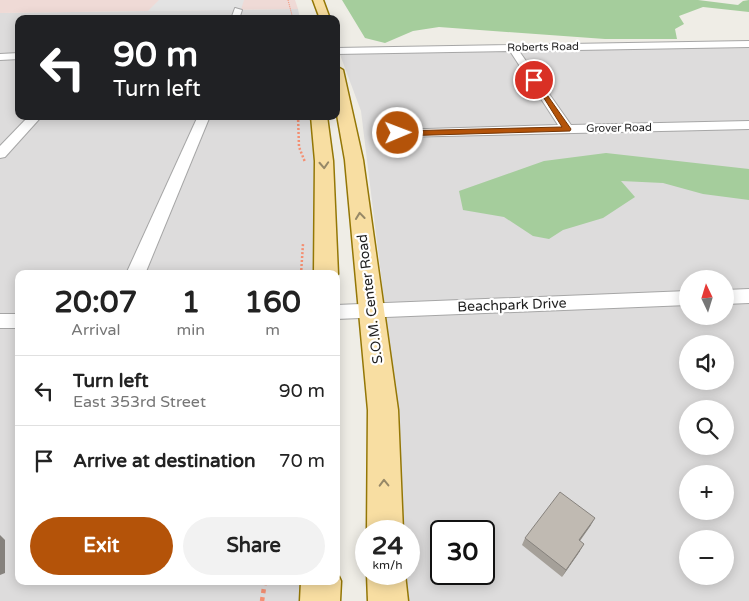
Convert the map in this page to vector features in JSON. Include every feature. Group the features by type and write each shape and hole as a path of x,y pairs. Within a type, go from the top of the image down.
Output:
{"main road":[{"path":"318,0 324,15"},
{"name":"S.O.M. Center Road","path":"340,90 354,160 383,410 386,520"},
{"path":"319,120 324,162 326,270"},
{"path":"320,601 321,585"},
{"path":"387,585 388,601"}],"street":[{"path":"237,15 238,10"},
{"name":"Roberts Road","path":"340,50 749,44"},
{"path":"512,47 567,129"},
{"path":"0,57 15,56"},
{"path":"0,154 32,120"},
{"path":"137,270 202,120"},
{"name":"Grover Road","path":"398,133 749,125"},
{"path":"734,297 749,296"},
{"name":"Beachpark Drive","path":"340,312 679,298"},
{"path":"0,322 15,321"}],"path":[{"path":"288,0 292,15"},
{"path":"262,601 264,585"}],"shaded area":[{"path":"0,0 295,0 298,9 0,13"},
{"path":"159,0 244,0 241,10 148,11"},
{"path":"298,9 299,15 15,15 15,120 314,120 320,270 15,270 15,585 310,585 309,601 0,601 0,13"},
{"path":"749,45 749,601 407,601 406,585 420,585 420,520 401,520 386,316 361,111 340,52"}],"green space":[{"path":"342,0 698,0 738,5 743,1 749,0 749,12 703,7 679,16 684,24 675,29 677,39 605,39 439,27 413,31 385,43 365,38"},
{"path":"606,153 749,169 749,200 703,194 663,183 621,181 635,197 603,218 563,230 549,239 533,236 504,217 463,210 459,191 544,161"}],"building":[{"path":"560,492 595,518 579,540 584,544 566,570 525,538"}],"route":[{"path":"398,133 567,129 534,80"}]}
